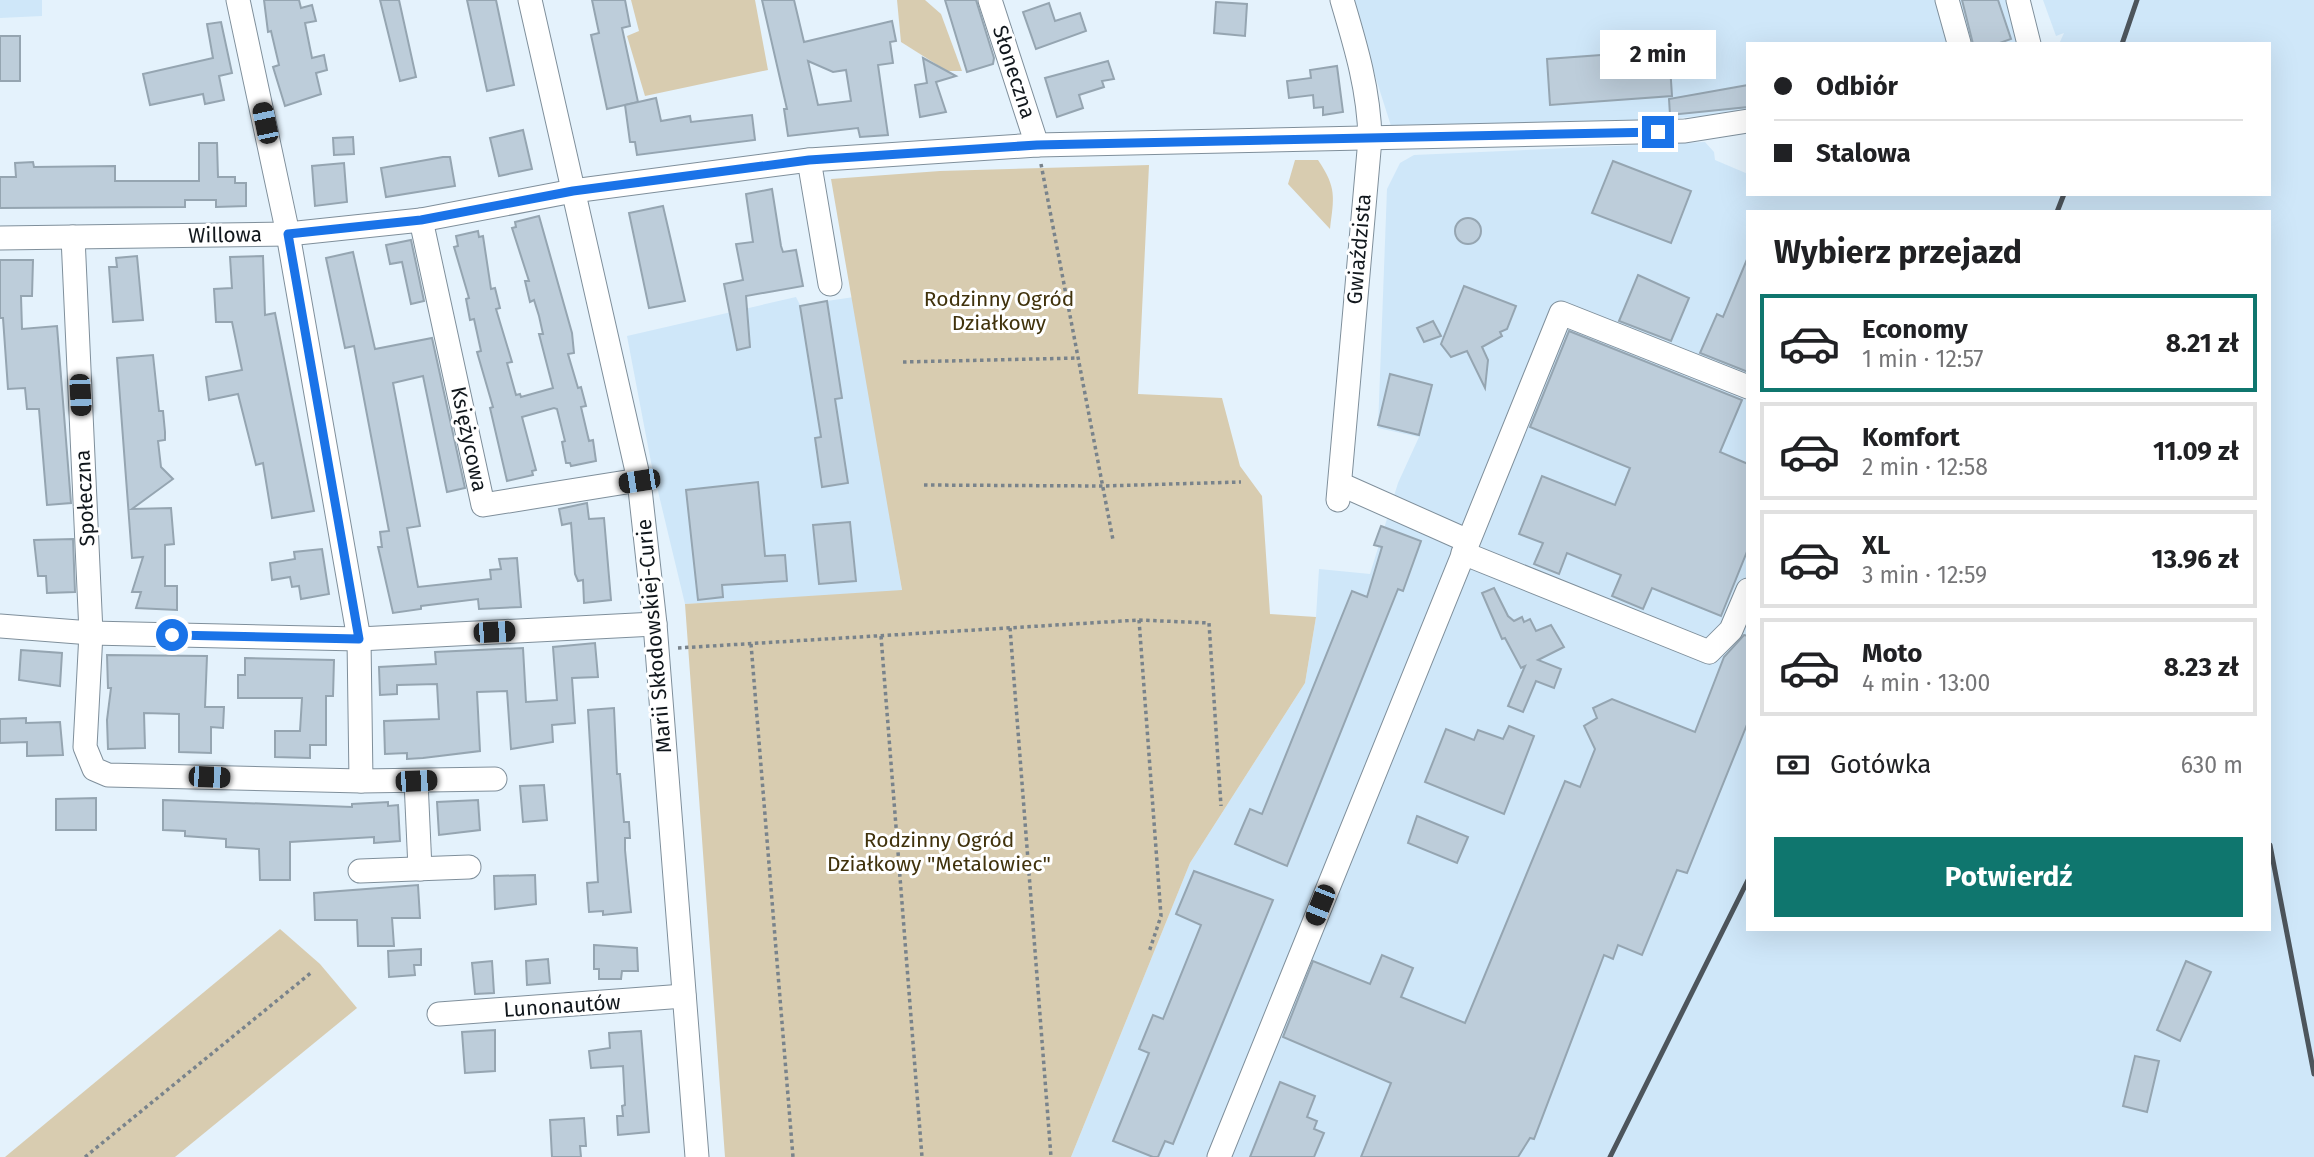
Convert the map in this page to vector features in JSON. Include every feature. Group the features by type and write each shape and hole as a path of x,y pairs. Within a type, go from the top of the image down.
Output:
{"street":[{"path":"238,0 288,234 359,639 360,781 495,779"},
{"name":"Marii Skłodowskiej-Curie","path":"530,0 639,481 655,624 697,1157"},
{"name":"Słoneczna","path":"990,0 1037,145"},
{"name":"Gwiaździsta","path":"1342,0 1364,71 1370,139 1339,492 1465,547"},
{"path":"1947,0 1959,42"},
{"path":"2018,0 2028,42"},
{"name":"Willowa","path":"0,238 288,234 421,220 573,191 809,160 1037,145 1685,131 1746,121"},
{"path":"809,160 830,284"},
{"name":"Księżycowa","path":"421,220 483,505 639,481"},
{"name":"Społeczna","path":"73,237 91,633 85,747 94,769 100,774 360,781"},
{"path":"1219,1157 1561,313 1746,386"},
{"path":"1465,547 1709,652 1731,630 1746,595"},
{"path":"0,626 91,633 359,639 655,624"},
{"path":"416,781 419,869"},
{"path":"360,871 469,867"},
{"name":"Lunonautów","path":"439,1014 684,996"}],"path":[{"path":"1041,168 1113,540"},
{"path":"903,362 1077,358"},
{"path":"924,485 1102,486 1241,482"},
{"path":"1139,620 1161,916 1149,952"},
{"path":"686,648 1139,620 1209,623 1221,806"},
{"path":"1010,628 1051,1157"},
{"path":"881,636 922,1157"},
{"path":"751,644 793,1157"},
{"path":"85,1157 312,972"}],"shaded area":[{"path":"0,0 42,0 42,16 0,18"},
{"path":"1351,0 2015,0 2022,42 1746,42 1746,112 1631,122 1391,126"},
{"path":"2043,0 2314,0 2314,1157 1071,1157 1190,863 1305,683 1316,617 1319,569 1370,574 1398,483 1419,437 1378,428 1387,189 1400,163 1414,155 1705,142 1714,152 1715,160 1746,173 1746,196 2271,196 2271,42 2060,42 2064,33 2056,36"},
{"path":"796,297 800,305 854,297 902,591 685,604 651,462 627,336"}],"green space":[{"path":"631,0 755,0 768,70 645,96 627,36 639,31"},
{"path":"897,0 925,0 941,14 962,71 947,71 901,42"},
{"path":"1295,160 1318,160 1328,178 1333,193 1330,229 1288,184"},
{"name":"Rodzinny Ogród Działkowy \"Metalowiec\"","path":"1149,165 1138,394 1222,398 1240,466 1262,496 1270,614 1316,617 1305,683 1190,863 1071,1157 725,1157 685,604 902,590 831,179 940,171"},
{"path":"280,929 320,964 357,1008 175,1157 5,1157"}],"building":[{"path":"264,0 299,0 301,8 312,5 316,21 305,23 312,58 324,55 327,70 316,73 321,94 285,106 273,67 279,65 271,31 268,32"},
{"path":"380,0 399,0 416,77 400,81"},
{"path":"467,0 496,0 514,85 487,91"},
{"path":"592,0 625,0 630,26 622,28 638,102 607,109 591,35 599,33"},
{"path":"762,0 794,0 804,42 892,21 896,41 890,42 893,63 878,65 888,135 860,137 858,128 788,136 784,109 787,109","holes":["808,61 833,72 846,70 851,101 818,105"]},
{"path":"945,0 976,0 994,58 993,64 967,72"},
{"path":"1962,0 1998,0 2011,39 2003,42 1972,42"},
{"path":"1216,2 1247,4 1245,36 1214,33"},
{"path":"1049,3 1055,21 1080,13 1086,31 1036,49 1023,12"},
{"path":"221,22 232,73 219,76 224,100 205,104 203,94 150,105 143,74 213,58 207,24"},
{"path":"0,36 20,36 20,81 0,81"},
{"path":"1669,50 1672,96 1550,105 1547,59"},
{"path":"923,58 956,76 936,82 946,112 920,117 915,85 927,83"},
{"path":"1108,61 1114,79 1102,81 1104,87 1079,95 1083,108 1057,117 1045,78"},
{"path":"1337,66 1343,112 1323,115 1323,107 1314,108 1313,95 1289,98 1287,81 1311,78 1310,70"},
{"path":"1746,85 1746,107 1670,115 1669,99"},
{"path":"656,98 661,121 690,116 691,122 752,115 755,140 637,155 635,142 630,142 625,105"},
{"path":"523,130 532,169 499,176 490,138"},
{"path":"353,137 354,154 334,155 333,138"},
{"path":"199,143 217,143 218,177 235,177 235,183 246,183 246,206 216,207 216,200 185,200 185,207 0,208 0,177 16,177 15,163 33,162 34,167 115,166 115,181 199,181"},
{"path":"450,157 455,186 386,197 381,168"},
{"path":"1613,161 1691,191 1671,243 1592,213"},
{"path":"344,163 347,202 315,206 312,166"},
{"path":"772,189 781,246 783,252 796,250 803,286 746,296 750,347 737,350 724,284 743,280 736,244 753,242 746,194"},
{"path":"663,206 685,301 649,308 629,213"},
{"path":"539,216 572,333 574,353 568,354 586,406 581,407 589,441 593,440 596,461 571,466 566,463 562,442 565,441 557,409 554,408 522,417 536,470 532,471 533,475 507,481 490,408 493,407 477,352 481,351 474,319 470,320 466,299 469,298 454,247 458,246 456,236 478,231 479,237 483,236 491,289 495,288 500,308 496,309 512,362 507,363 516,395 520,394 521,397 553,388 539,334 543,334 539,316 534,300 530,302 525,281 529,281 512,228 516,227 515,222"},
{"path":"1468,218 1477,222 1481,231 1477,240 1468,244 1459,240 1455,231 1459,222"},
{"path":"411,240 424,301 411,304 402,262 390,264 386,245"},
{"path":"353,252 375,349 432,338 465,488 447,492 423,376 393,383 420,526 407,528 418,587 491,579 490,570 501,569 499,559 517,558 521,607 479,609 478,599 421,606 421,609 393,613 378,547 382,547 380,532 389,531 354,346 345,348 326,258"},
{"path":"137,256 143,320 113,322 109,267 117,267 116,258"},
{"path":"263,256 265,315 275,313 314,511 272,518 263,463 256,465 238,394 209,400 206,377 242,370 232,322 216,322 214,289 232,288 230,257"},
{"path":"0,260 33,260 32,296 21,296 22,329 57,326 71,503 47,505 39,409 27,409 25,388 8,389 3,318 0,318"},
{"path":"1746,262 1746,371 1700,353 1717,314 1723,317"},
{"path":"1638,275 1689,298 1671,341 1619,321"},
{"path":"1464,286 1516,306 1507,329 1500,332 1502,336 1482,347 1488,360 1485,388 1467,351 1451,357 1441,344"},
{"path":"827,301 842,398 835,399 848,483 822,487 815,438 821,437 800,306"},
{"path":"1433,321 1441,336 1424,342 1417,328"},
{"path":"1569,331 1742,400 1720,452 1746,463 1746,554 1721,616 1652,588 1643,609 1612,596 1621,575 1567,553 1559,574 1534,564 1543,543 1519,534 1542,476 1615,505 1630,468 1530,427"},
{"path":"153,355 159,411 163,411 165,432 165,440 158,441 161,467 173,479 132,509 171,508 174,544 165,545 165,586 177,586 177,610 136,608 141,592 132,592 143,557 132,558 117,358"},
{"path":"1390,374 1432,385 1419,435 1378,425"},
{"path":"758,482 765,556 785,555 787,581 722,585 723,597 698,600 686,490"},
{"path":"587,503 589,519 604,518 611,600 584,603 583,580 578,581 575,574 571,523 562,525 559,509"},
{"path":"850,522 856,581 819,584 813,525"},
{"path":"1381,526 1421,541 1403,591 1398,589 1287,866 1235,844 1250,809 1262,814 1352,591 1367,597 1382,547 1374,545"},
{"path":"73,539 75,592 47,593 46,576 38,576 34,540"},
{"path":"322,549 329,594 301,599 299,586 292,587 290,577 272,580 270,563 295,559 294,552"},
{"path":"1494,588 1508,616 1514,621 1522,617 1524,622 1530,619 1536,631 1551,625 1564,647 1538,660 1561,669 1554,688 1536,681 1523,712 1508,706 1525,666 1521,668 1505,638 1502,639 1482,593"},
{"path":"1746,636 1746,727 1687,873 1677,870 1642,955 1618,945 1613,959 1604,955 1534,1139 1530,1138 1518,1157 1361,1157 1391,1083 1283,1037 1313,961 1370,984 1382,955 1413,968 1401,997 1465,1023 1565,781 1580,787 1595,749 1584,726 1597,718 1593,708 1612,699 1695,732 1724,657"},
{"path":"595,643 598,677 572,678 575,723 552,725 553,742 511,749 507,691 477,692 480,751 407,759 407,753 385,754 384,721 439,719 437,684 397,685 397,694 380,695 379,667 436,664 435,652 523,648 526,702 557,700 553,647"},
{"path":"21,650 62,653 60,686 19,680"},
{"path":"107,655 207,656 205,707 224,707 223,728 211,727 211,753 179,752 179,714 144,713 145,748 108,749 107,720 111,688 108,688"},
{"path":"245,658 334,660 333,696 326,696 326,745 310,745 310,758 275,757 275,731 300,731 302,698 238,698 238,675 245,675"},
{"path":"614,708 617,774 620,774 624,822 629,822 630,838 625,838 625,850 631,912 603,915 603,911 589,912 587,883 598,882 588,710"},
{"path":"26,718 26,723 60,722 63,755 27,756 27,742 0,743 0,719"},
{"path":"1509,726 1534,736 1504,814 1425,782 1446,729 1474,740 1478,730 1503,739"},
{"path":"544,785 547,820 523,822 520,786"},
{"path":"96,798 96,830 56,830 56,799"},
{"path":"163,800 352,807 352,804 388,802 388,806 398,805 400,841 374,843 374,837 290,842 290,880 260,880 259,849 226,847 226,839 185,836 185,831 163,830"},
{"path":"478,800 480,830 439,835 437,802"},
{"path":"1417,816 1468,837 1457,863 1408,843"},
{"path":"1194,871 1273,900 1173,1144 1165,1141 1158,1157 1153,1157 1113,1141 1149,1053 1139,1049 1153,1015 1163,1019 1201,925 1176,914"},
{"path":"535,875 536,904 495,909 494,876"},
{"path":"418,885 420,918 392,918 394,946 358,946 357,920 315,920 314,893"},
{"path":"594,945 637,948 638,971 622,971 621,979 599,979 599,969 594,969"},
{"path":"421,949 421,965 414,965 415,975 389,977 388,951"},
{"path":"548,959 550,983 527,985 526,961"},
{"path":"492,961 494,993 475,994 472,963"},
{"path":"2186,961 2211,972 2180,1041 2157,1030"},
{"path":"495,1030 495,1071 465,1073 462,1032"},
{"path":"641,1031 649,1132 618,1135 617,1116 623,1116 622,1106 625,1105 623,1066 591,1068 589,1051 610,1048 609,1033"},
{"path":"2135,1056 2159,1061 2147,1112 2123,1106"},
{"path":"1280,1082 1315,1096 1307,1117 1317,1121 1314,1129 1324,1133 1314,1157 1250,1157"},
{"path":"584,1118 586,1146 580,1146 581,1157 552,1157 550,1120"}],"railway":[{"path":"2123,42 2137,0"},
{"path":"2058,210 2063,196"},
{"path":"2271,850 2314,1074"},
{"path":"1610,1157 1746,884"}],"route":[{"path":"172,635 359,639 288,234 421,220 573,191 809,160 1037,145 1658,132"}],"park label":[{"name":"Rodzinny Ogród Działkowy","path":"999,311"}]}
